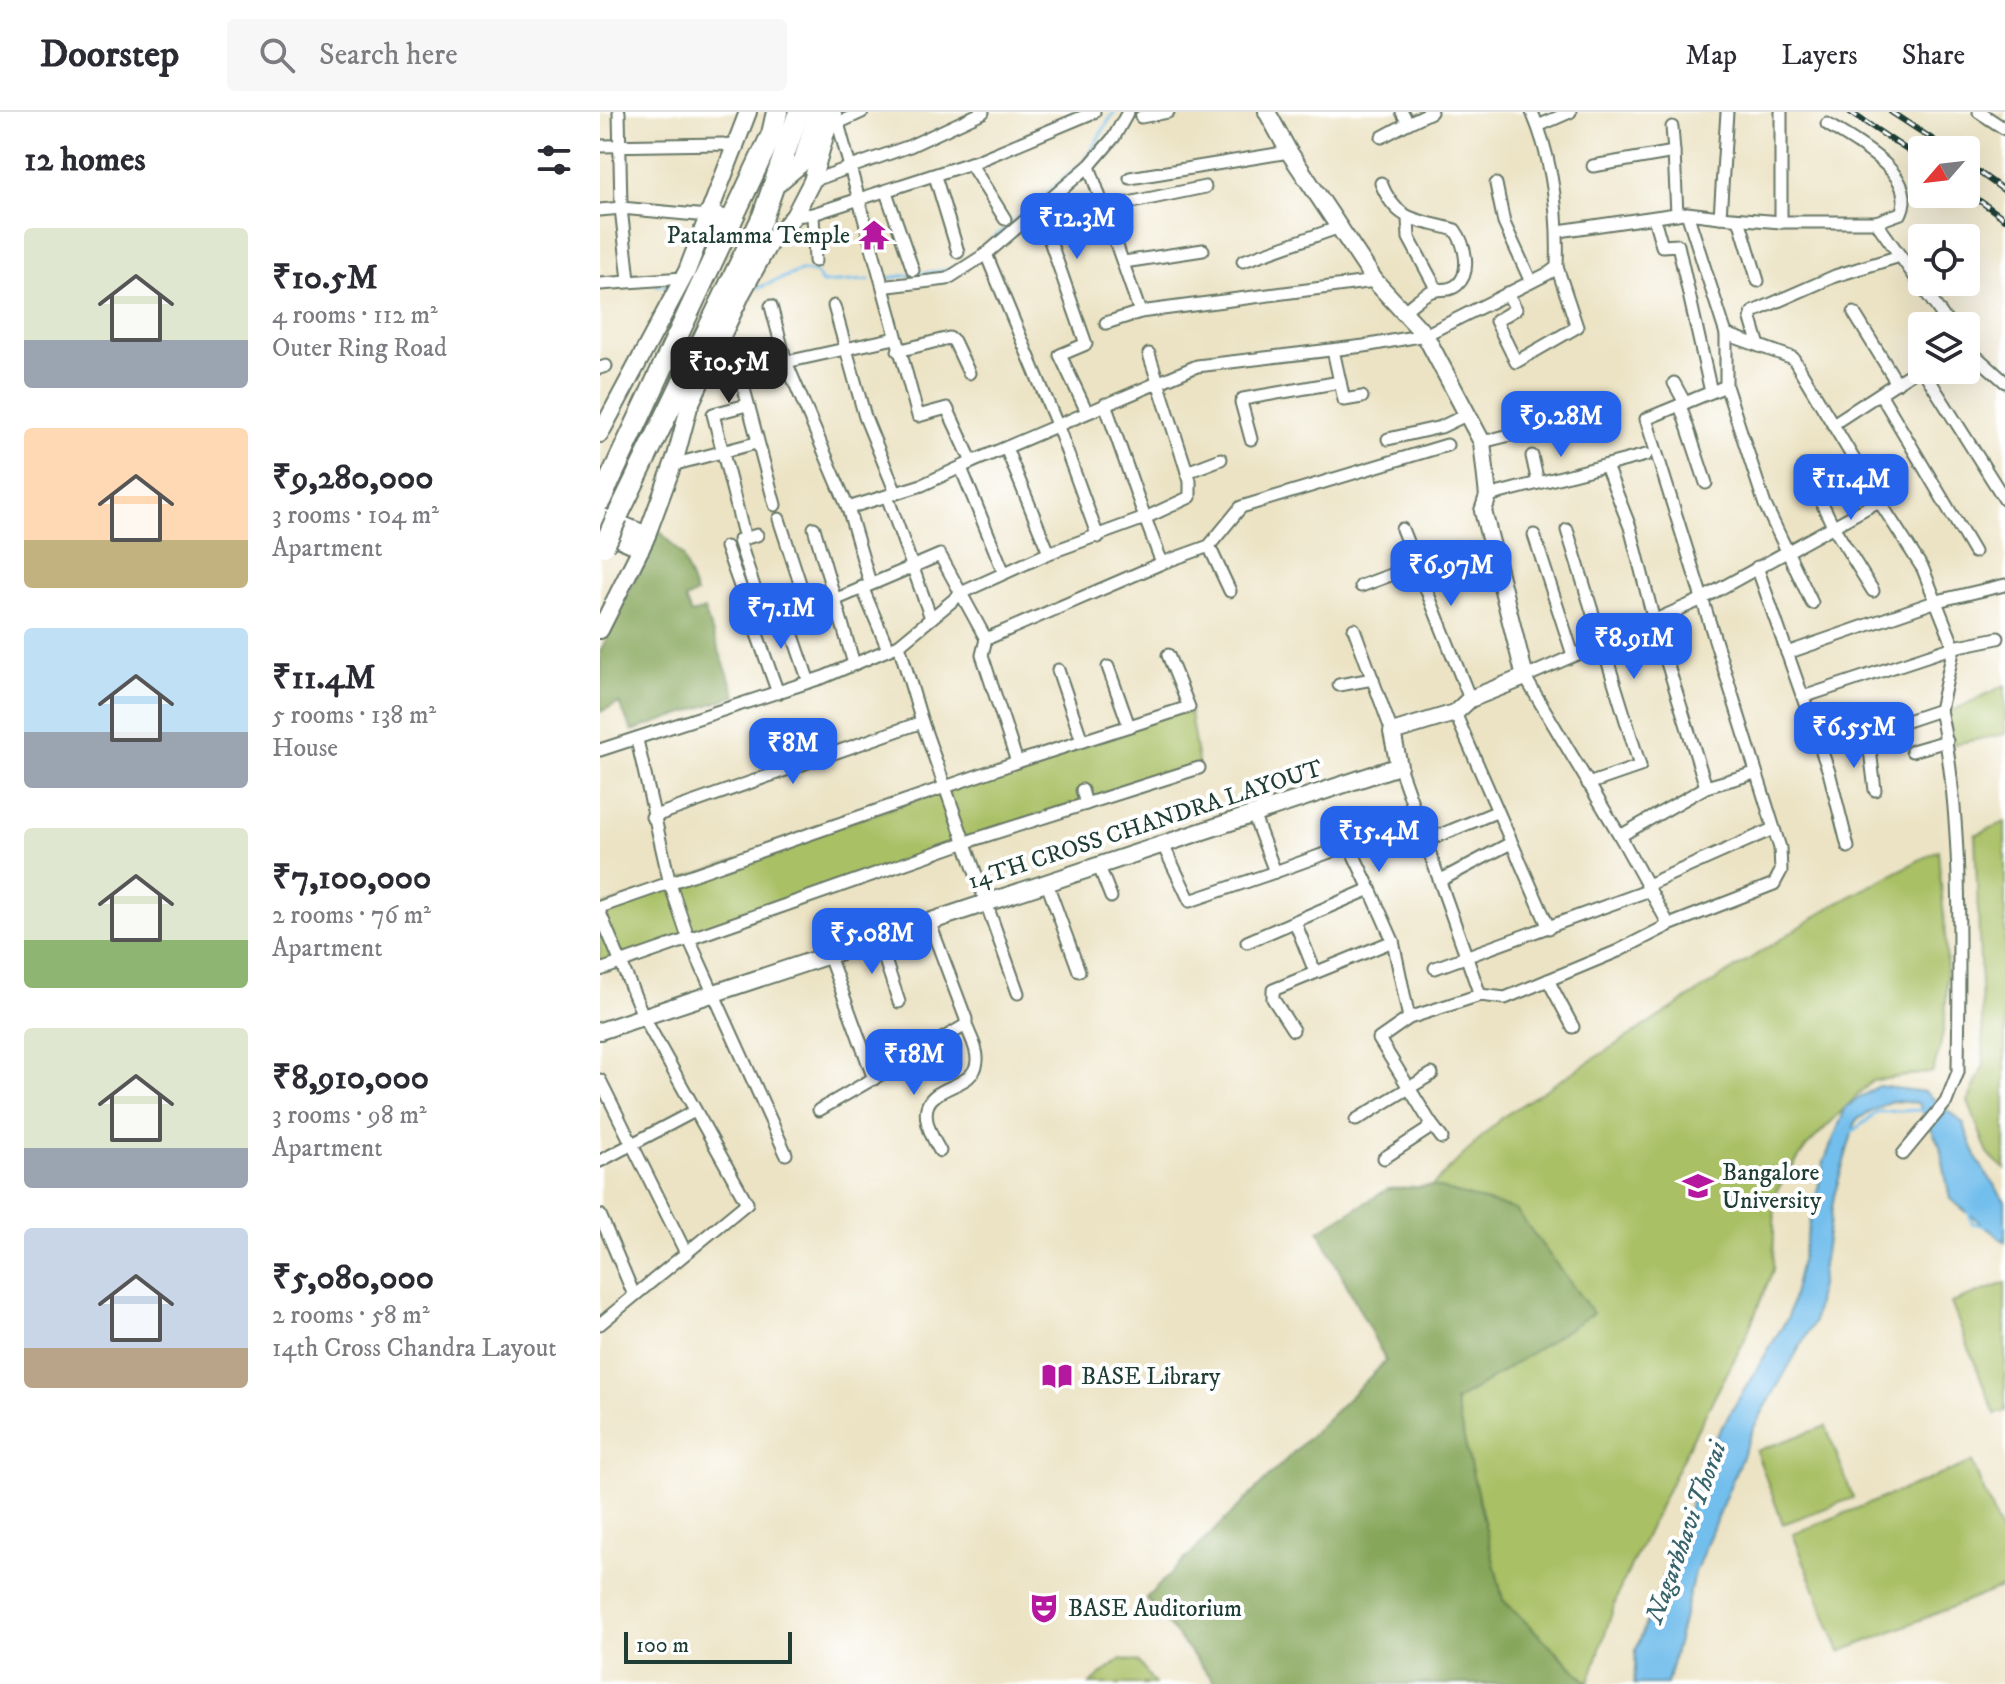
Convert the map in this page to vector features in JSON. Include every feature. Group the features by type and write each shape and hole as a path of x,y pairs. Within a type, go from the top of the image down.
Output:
{"highway":[{"path":"601,543 609,516 761,240 774,187 799,112"},
{"path":"600,501 731,222 774,116"},
{"path":"708,216 731,222"}],"street":[{"path":"619,112 621,208 629,280"},
{"path":"600,434 681,283 737,149 748,112"},
{"path":"774,187 801,164 817,112"},
{"path":"835,116 862,112"},
{"path":"812,181 910,146 983,112"},
{"path":"794,216 857,202 935,176 1094,112"},
{"path":"889,286 947,279 986,254 1089,166 1114,137 1128,112"},
{"path":"1141,117 1168,112"},
{"path":"1267,112 1289,152 1375,281 1425,335 1482,442 1488,496 1483,511 1525,677 1669,925"},
{"path":"1382,137 1405,118 1431,112"},
{"path":"1507,293 1516,309 1496,321 1516,362 1577,327 1557,267 1559,231 1551,159 1532,112"},
{"path":"1538,126 1570,112"},
{"path":"1720,217 1727,112"},
{"path":"1781,112 1781,222"},
{"path":"1979,112 2005,129"},
{"path":"835,116 918,416 947,408 1004,573"},
{"path":"600,630 644,541 689,407 745,287 761,240 794,216 812,181 835,116"},
{"path":"1559,231 1682,214 1781,222 1876,222 1901,213 1905,203 1903,193 1879,159 1827,124"},
{"path":"1672,127 1682,214 1726,334 1726,386 1765,505 1785,553 1812,603"},
{"path":"600,146 723,144 737,149"},
{"path":"1130,178 1289,152"},
{"path":"1593,166 1674,152"},
{"path":"970,163 1005,219"},
{"path":"1089,166 1140,312"},
{"path":"935,176 958,252"},
{"path":"1381,183 1391,203 1408,219 1455,230 1465,253 1462,277 1457,285 1437,290 1405,310"},
{"path":"1496,184 1504,223 1531,282"},
{"path":"1104,208 1205,187"},
{"path":"886,192 913,270"},
{"path":"600,210 621,208 708,216"},
{"path":"813,214 815,261"},
{"path":"1654,218 1662,246 1678,245 1711,392"},
{"path":"1408,219 1409,238 1437,290"},
{"path":"1739,219 1758,281"},
{"path":"1876,222 1940,312"},
{"path":"1243,261 1340,227"},
{"path":"1049,238 1086,344 1060,355 1087,412"},
{"path":"1124,262 1203,250"},
{"path":"986,254 1058,427 1098,537"},
{"path":"1759,346 1751,319 1753,312 1835,276 1900,256"},
{"path":"848,508 967,465 1197,366 1333,350 1425,335 1557,267"},
{"path":"600,284 629,280 681,283"},
{"path":"1106,323 1140,312 1375,281"},
{"path":"771,306 786,362 848,508 866,585 894,647 947,786 1018,993"},
{"path":"834,306 843,350 892,494 910,567 931,618"},
{"path":"1854,313 1897,383"},
{"path":"1726,334 1793,358 1923,569 1954,647 1940,710 1947,741 1954,812 1958,1072 1946,1102 1903,1154"},
{"path":"722,338 730,346 739,370 775,505"},
{"path":"739,370 895,338"},
{"path":"898,351 949,338 954,341 969,373"},
{"path":"1333,350 1344,400 1362,397"},
{"path":"600,750 778,693 894,647 963,592 1049,553 1098,537 1190,497 1187,472 1149,354"},
{"path":"1980,360 2005,382"},
{"path":"1833,424 1908,376"},
{"path":"1251,439 1241,402 1243,399 1340,382"},
{"path":"1674,383 1706,483"},
{"path":"1932,384 2005,500"},
{"path":"1442,1138 1379,1039 1409,1018 1480,995 1505,998 1669,925 1774,884 1782,860 1704,595 1646,419 1726,386"},
{"path":"1881,395 1974,552"},
{"path":"1105,404 1162,563"},
{"path":"743,531 713,414 747,405"},
{"path":"1482,442 1538,428 1574,426 1598,413"},
{"path":"1388,439 1441,427 1468,414"},
{"path":"672,465 756,443"},
{"path":"986,639 1162,563 1209,546 1241,507 1447,445"},
{"path":"1006,448 1049,553"},
{"path":"1488,496 1646,455"},
{"path":"1532,456 1538,483"},
{"path":"1187,472 1221,459"},
{"path":"1606,466 1630,527 1654,621 1706,787"},
{"path":"1804,466 1834,528 1873,591"},
{"path":"1392,732 1455,713 1470,699 1654,621 1834,528 1879,501"},
{"path":"609,516 644,541"},
{"path":"779,519 809,611"},
{"path":"814,528 854,664"},
{"path":"1402,529 1470,699"},
{"path":"1567,530 1604,641 1640,766 1588,784"},
{"path":"757,535 739,540 778,693"},
{"path":"1534,535 1573,655"},
{"path":"601,543 644,541"},
{"path":"1209,546 1230,591"},
{"path":"726,547 757,616"},
{"path":"757,616 809,611 940,555 963,592 986,639 982,655 1017,762"},
{"path":"1361,586 1415,566"},
{"path":"1757,567 1803,697 1848,847"},
{"path":"1787,653 1937,601 2005,585"},
{"path":"786,615 809,682"},
{"path":"1354,629 1392,732 1399,766 1469,956 1480,995"},
{"path":"1803,697 1954,647 1998,638"},
{"path":"600,1323 747,1203 693,1112 644,1018 600,910 947,786 1189,707 1168,655"},
{"path":"1108,667 1129,726"},
{"path":"1058,670 1082,741"},
{"path":"1339,685 1373,679"},
{"path":"1875,790 1868,734 1940,710"},
{"path":"1455,713 1509,844 1549,928"},
{"path":"652,817 922,722"},
{"path":"637,740 652,817 688,937 786,1154"},
{"path":"1912,751 1947,741"},
{"name":"14TH CROSS CHANDRA LAYOUT","path":"600,1031 714,996 987,900 1399,766"},
{"path":"600,970 966,842 1199,768"},
{"path":"1620,836 1706,787 1755,773"},
{"path":"1082,790 1086,804"},
{"path":"1426,841 1496,812"},
{"path":"1253,814 1275,872"},
{"path":"1435,968 1549,928 1648,888 1773,829"},
{"path":"1162,843 1190,901 1352,846 1386,831"},
{"path":"1441,880 1509,844"},
{"path":"1352,846 1393,941 1409,1018"},
{"path":"1098,864 1111,897"},
{"path":"1046,881 1079,971"},
{"path":"1247,942 1370,889"},
{"path":"929,921 976,1051 976,1066 970,1076 938,1091 927,1110 929,1133 940,1151"},
{"path":"1295,922 1315,972"},
{"path":"878,939 899,1002"},
{"path":"1293,1030 1273,999 1273,990 1393,941"},
{"path":"829,956 874,1079"},
{"path":"1548,980 1573,1027"},
{"path":"819,1110 966,1025"},
{"path":"1356,1120 1432,1074"},
{"path":"600,1080 685,1251"},
{"path":"600,1161 693,1112"},
{"path":"1384,1158 1427,1130 1430,1122"},
{"path":"600,1215 634,1295"}],"green space":[{"path":"659,530 682,556 696,594 685,599 691,614 704,610 736,696 632,731 619,703 600,712 600,652"},
{"path":"2005,685 2005,734 1954,744 1946,714"},
{"path":"1189,707 1199,768 600,970 600,907"},
{"path":"2005,822 2005,1169 1988,1154 1968,1101 1984,1065 1975,835"},
{"path":"1938,850 1947,992 1940,1047 1932,1072 1872,1081 1806,1147 1775,1193 1773,1270 1744,1341 1687,1449 1619,1591 1589,1683 1503,1600 1455,1402 1592,1313 1516,1210 1432,1186 1501,1118 1834,905"},
{"path":"1432,1186 1516,1210 1593,1313 1455,1402 1503,1600 1589,1684 1216,1684 1146,1598 1386,1361 1319,1231 1388,1189"},
{"path":"2005,1283 2005,1411 1995,1414 1951,1303"},
{"path":"1826,1426 1853,1498 1783,1524 1756,1451"},
{"path":"1972,1462 2005,1543 2005,1586 1840,1652 1793,1534"},
{"path":"1121,1659 1138,1662 1155,1684 1090,1684"}],"water":[{"name":"Nagarbhavi Thorai","path":"1878,1086 1925,1092 1963,1123 1978,1161 2005,1201 2005,1242 1950,1199 1940,1146 1918,1103 1891,1101 1856,1120 1834,1196 1814,1322 1753,1429 1694,1575 1667,1684 1634,1684 1636,1650 1714,1440 1788,1317 1824,1162 1846,1107"}],"waterway":[{"path":"971,257 1084,162 1114,112"},
{"path":"888,278 955,269"},
{"path":"758,288 800,271 815,272 822,283 869,280"},
{"path":"656,285 671,285"},
{"name":"Nagarbhavi Thorai","path":"1849,1134 1878,1112 1922,1110"},
{"name":"Nagarbhavi Thorai","path":"1969,1213 1972,1223 1986,1226"}],"railway":[{"path":"1850,112 1908,151"},
{"path":"1891,112 1928,136"},
{"path":"1980,173 2005,191"},
{"path":"1980,201 2005,219"}],"place":[{"name":"Patalamma Temple","path":"874,235"},
{"name":"Bangalore University","path":"1698,1186"},
{"name":"BASE Library","path":"1057,1376"},
{"name":"BASE Auditorium","path":"1044,1608"}]}
